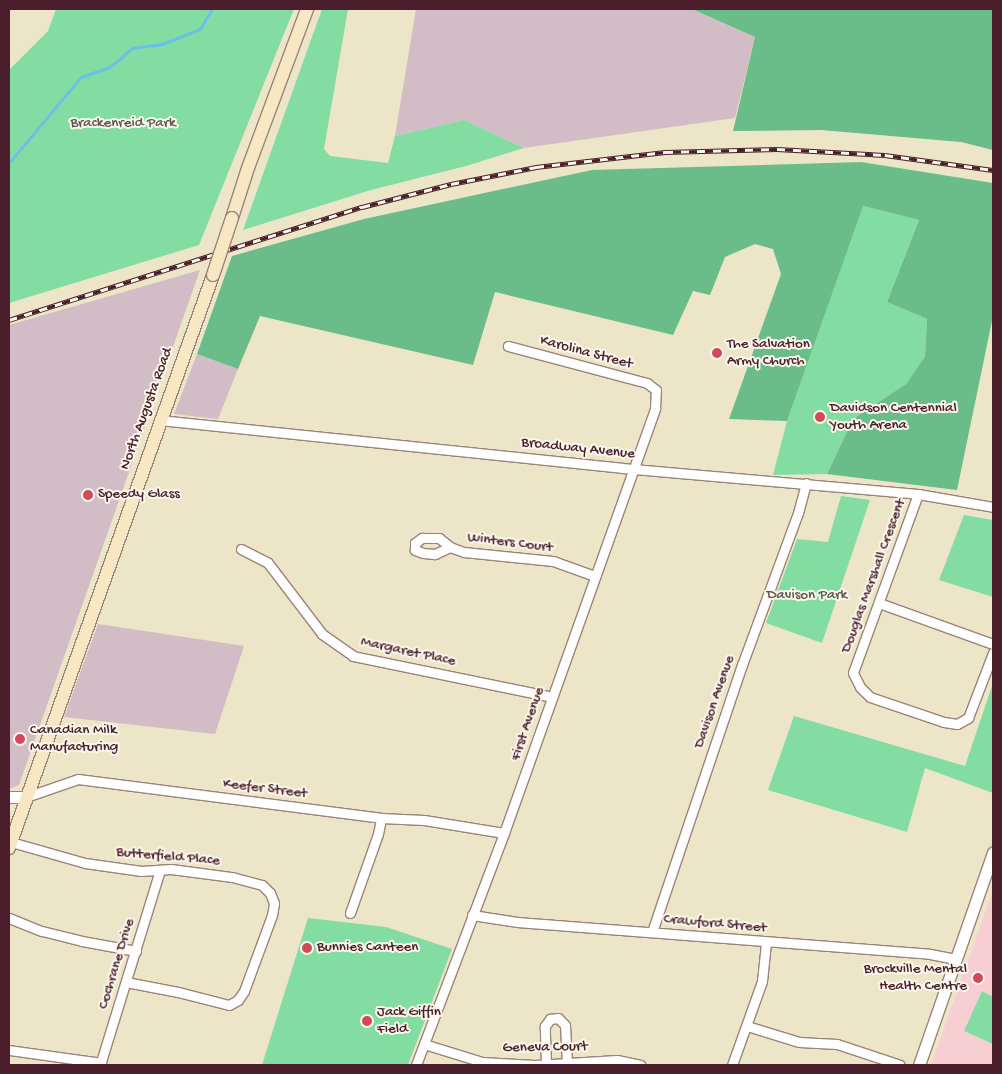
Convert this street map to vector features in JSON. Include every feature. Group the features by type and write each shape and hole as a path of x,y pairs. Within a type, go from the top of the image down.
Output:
{"main road":[{"name":"North Augusta Road","path":"10,845 159,420 213,275 248,168 307,9"}],"street":[{"name":"Karolina Street","path":"508,346 647,383 655,389"},
{"name":"First Avenue","path":"416,1065 504,833 634,469 636,457 654,408 655,389"},
{"name":"Broadway Avenue","path":"159,420 634,469 918,494 993,507"},
{"name":"Davison Avenue","path":"652,932 742,665 798,513 806,483"},
{"name":"Douglas Marshall Crescent","path":"918,494 853,673 860,687 870,697 944,722 957,724 968,718 993,653"},
{"name":"Winters Court","path":"450,547 464,552 553,561 595,576"},
{"name":"Margaret Place","path":"241,549 268,563 322,634 353,656 552,697"},
{"path":"879,603 993,644"},
{"name":"Keefer Street","path":"26,797 78,779 381,818 424,820 504,833"},
{"path":"9,797 26,797"},
{"path":"350,913 378,834 381,818"},
{"name":"Butterfield Place","path":"10,845 85,863 141,871 171,869 232,877 262,885 270,893 274,903 272,914 244,991 238,1000 229,1005 178,992 126,982"},
{"path":"919,1065 993,853"},
{"name":"Cochrane Drive","path":"101,1064 160,870"},
{"name":"Crawford Street","path":"472,915 517,922 930,954 955,959"},
{"path":"9,918 42,931 136,951"},
{"path":"732,1065 762,981 766,942"},
{"path":"546,1063 545,1026 550,1019 558,1018 565,1026 567,1062"},
{"path":"747,1026 799,1042 837,1044 900,1065"},
{"name":"Geneva Court","path":"424,1044 482,1062 535,1065 617,1060 640,1065"},
{"path":"9,1050 101,1064"}],"shaded area":[{"path":"416,9 692,9 755,37 735,118 524,148 464,120 395,136"},
{"path":"200,270 19,785 9,789 9,325"},
{"path":"197,354 238,369 218,419 174,414"},
{"path":"98,624 244,646 215,734 64,717"},
{"name":"Brockville Mental Health Centre","path":"993,890 993,1065 931,1065"}],"green space":[{"name":"Brackenreid Park","path":"56,9 294,9 199,245 9,303 9,70 48,31"},
{"path":"322,9 348,9 324,149 330,156 388,163 395,136 464,120 524,148 466,166 371,190 243,230"},
{"path":"692,9 993,9 993,150 961,142 821,130 733,131 755,37"},
{"path":"861,162 993,183 993,316 957,490 827,474 853,419 906,384 925,357 927,319 887,302 919,220 863,206 787,421 729,419 781,274 773,249 755,244 725,257 710,295 693,291 673,335 495,292 473,365 260,316 238,369 197,354 232,256 364,219 592,170"},
{"path":"862,206 919,220 887,302 927,319 925,358 906,384 853,419 827,474 773,475 787,421"},
{"name":"Davison Park","path":"841,496 870,500 822,643 766,623 797,539 828,542"},
{"path":"964,515 993,520 993,597 939,580"},
{"path":"993,683 993,793 925,768 907,832 768,790 794,716 965,766"},
{"path":"308,918 386,927 452,949 408,1065 262,1065"},
{"path":"982,991 993,997 993,1044 964,1031"}],"waterway":[{"path":"9,163 81,77 110,67 133,48 162,44 200,29 212,9"}],"railway":[{"path":"9,320 362,207 451,184 536,167 665,152 777,149 885,155 993,170"}],"place":[{"name":"The Salvation Army Church","path":"717,353"},
{"name":"Davidson Centennial Youth Arena","path":"820,417"},
{"name":"Speedy Glass","path":"88,495"},
{"name":"Canadian Milk Manufacturing","path":"20,739"},
{"name":"Bunnies Canteen","path":"307,948"},
{"name":"Brockville Mental Health Centre","path":"978,978"},
{"name":"Jack Giffin Field","path":"367,1021"}]}
